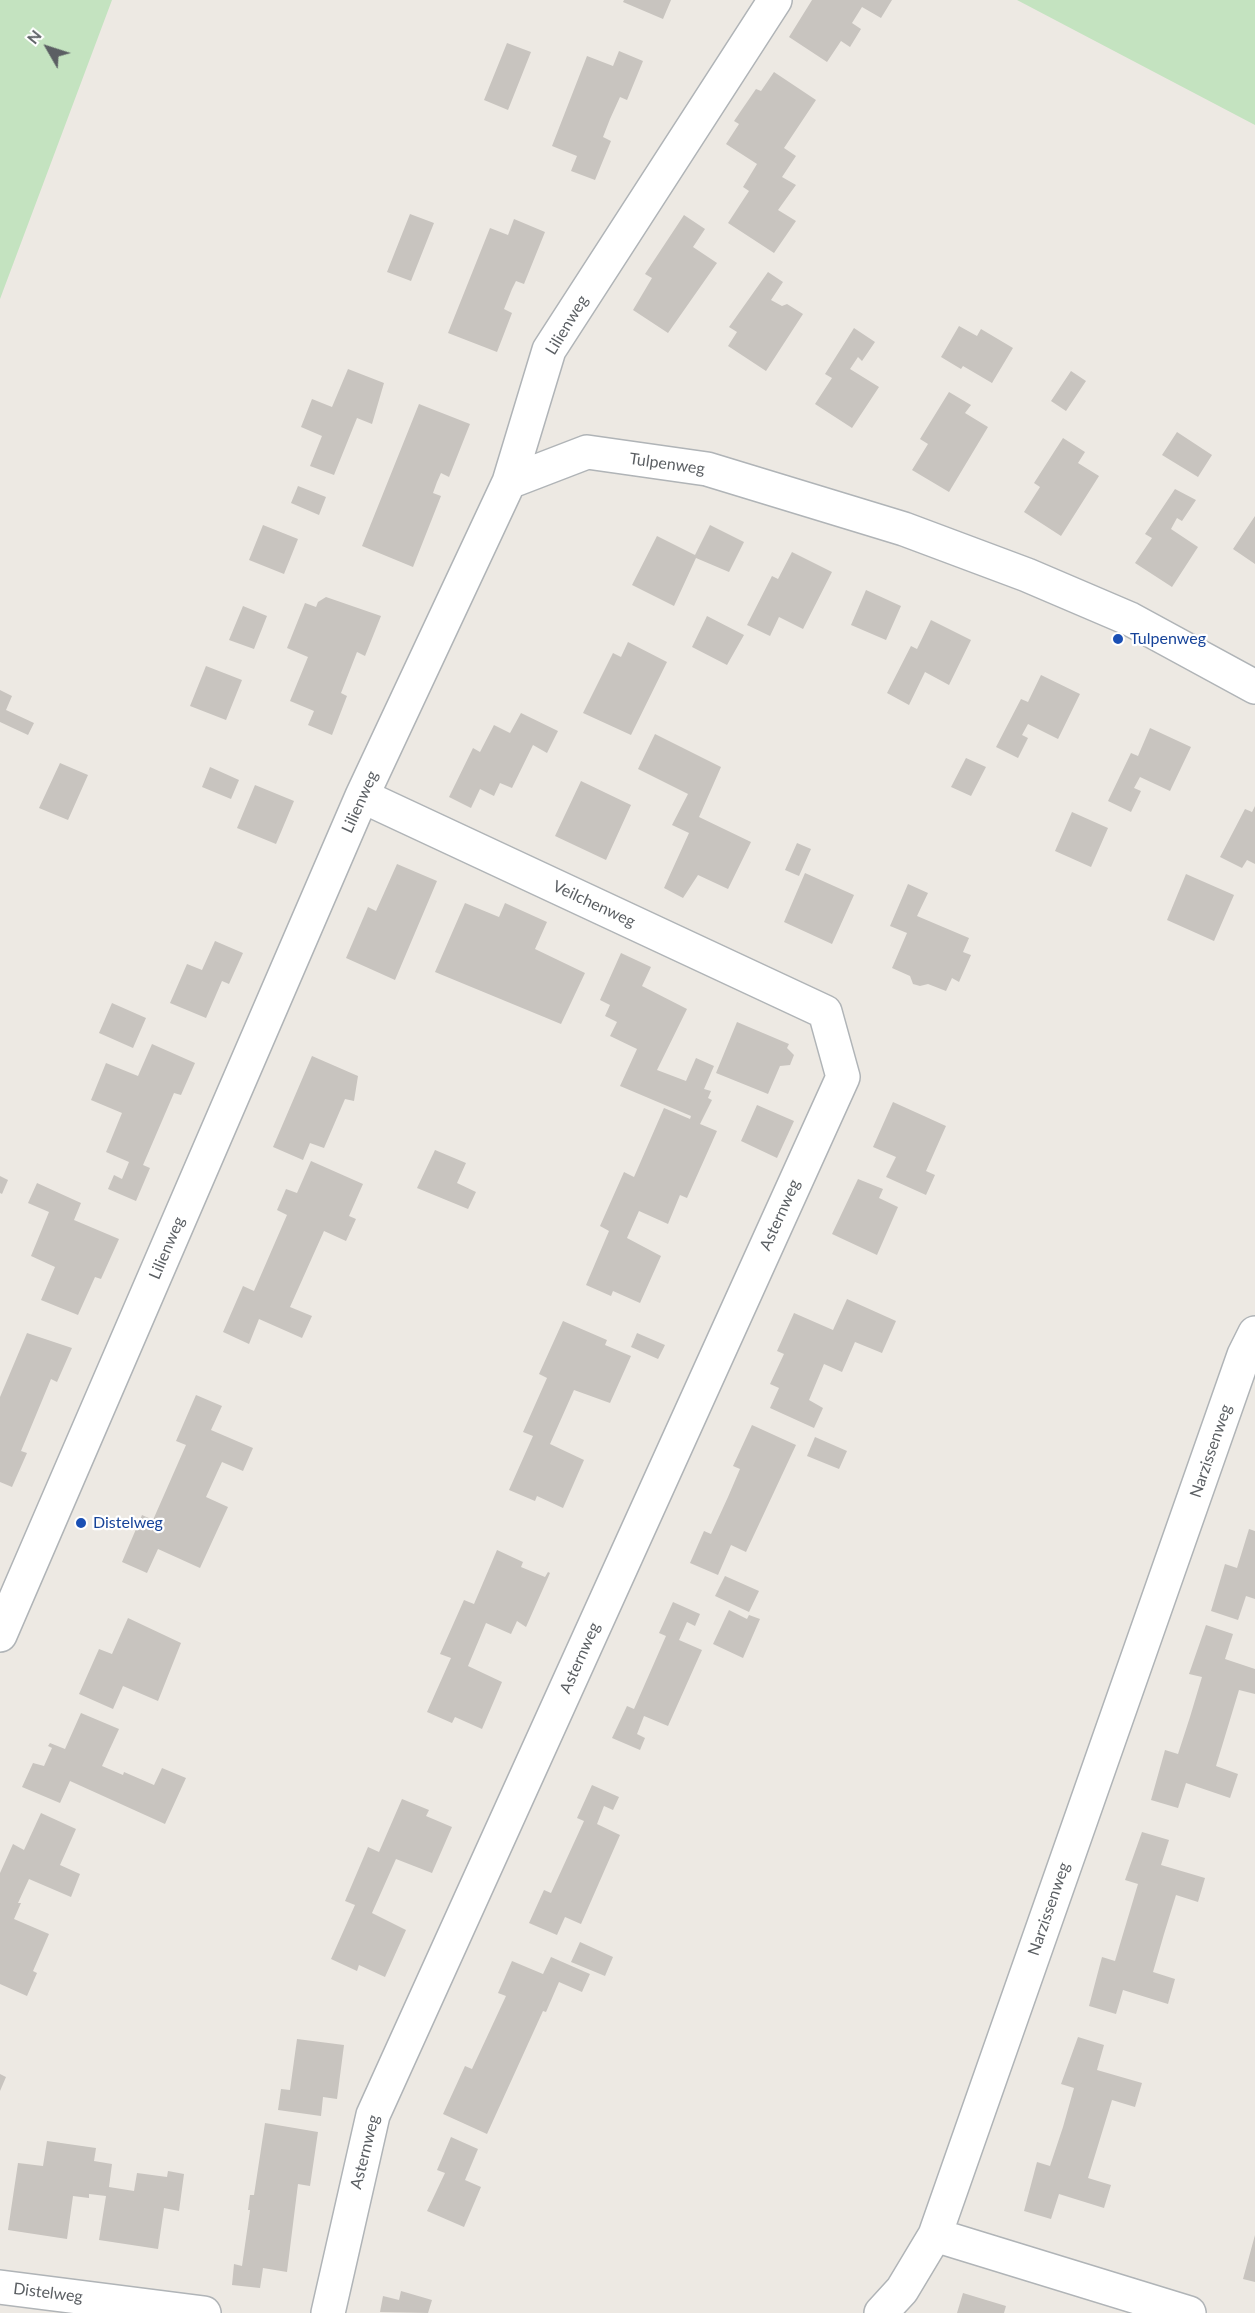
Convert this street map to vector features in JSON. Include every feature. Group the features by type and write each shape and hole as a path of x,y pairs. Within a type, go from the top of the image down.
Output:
{"street":[{"name":"Lilienweg","path":"0,1635 362,796 509,482 549,350 775,0"},
{"name":"Tulpenweg","path":"509,482 587,452 707,469 904,529 1027,575 1130,619 1255,687"},
{"name":"Veilchenweg","path":"362,796 825,1011"},
{"name":"Asternweg","path":"328,2313 373,2115 843,1077 825,1011"},
{"name":"Narzissenweg","path":"881,2313 902,2290 934,2235 1244,1355 1255,1333"},
{"path":"934,2235 1189,2313"},
{"name":"Distelweg","path":"0,2287 204,2313"}],"green space":[{"path":"0,0 112,0 0,299"},
{"path":"1017,0 1255,0 1255,125"}],"building":[{"path":"624,0 671,0 663,19 623,2"},
{"path":"812,0 892,0 881,18 862,7 852,23 861,29 850,47 841,41 827,62 789,37"},
{"path":"507,43 531,52 508,110 484,100"},
{"path":"619,51 643,61 627,100 620,97 610,119 603,137 611,141 595,180 571,171 577,156 552,146 587,56 613,66"},
{"path":"774,72 816,100 784,148 796,156 782,177 796,185 778,210 796,221 774,253 728,223 749,191 743,187 757,164 726,144 739,124 734,121 756,89 761,91"},
{"path":"410,214 434,223 411,281 387,272"},
{"path":"684,215 705,229 693,247 717,263 668,333 633,310 652,278 645,274"},
{"path":"514,219 545,232 524,284 516,281 504,309 512,313 497,352 448,333 490,228 508,235"},
{"path":"768,272 783,282 771,300 782,306 787,304 803,314 766,371 728,346 737,332 729,327"},
{"path":"959,326 977,336 981,329 1013,348 992,383 963,366 961,369 941,357"},
{"path":"854,328 875,342 862,361 858,357 850,369 879,387 852,428 815,404 832,378 825,374"},
{"path":"348,369 384,383 372,424 357,418 334,475 310,466 322,436 301,427 312,399 332,407"},
{"path":"1071,371 1086,381 1066,411 1051,401"},
{"path":"949,392 971,405 965,413 988,427 949,492 912,470 928,444 920,439"},
{"path":"419,404 470,424 449,477 441,473 437,482 433,493 441,496 413,567 362,546"},
{"path":"1177,432 1212,455 1198,477 1162,455"},
{"path":"1063,438 1085,452 1078,463 1099,476 1061,536 1024,512 1040,487 1034,483"},
{"path":"298,486 326,497 319,515 291,503"},
{"path":"1175,489 1196,500 1182,521 1177,518 1171,529 1198,547 1172,587 1135,563 1152,538 1145,534"},
{"path":"1255,516 1255,564 1233,549"},
{"path":"263,525 298,539 284,574 249,560"},
{"path":"710,525 744,542 729,572 696,558 674,606 632,585 657,536 695,555"},
{"path":"792,552 832,572 803,629 779,617 770,636 747,625 772,576 778,579"},
{"path":"866,590 901,606 886,640 851,625"},
{"path":"326,597 381,616 365,656 357,652 341,693 347,696 332,735 308,725 314,711 290,701 308,657 287,648 305,603 316,607 318,602"},
{"path":"243,606 267,616 254,649 229,640"},
{"path":"707,616 744,635 727,665 692,647"},
{"path":"931,620 971,640 949,685 925,672 909,705 887,693 911,646 917,649"},
{"path":"628,642 667,662 631,735 583,713 613,653 621,657"},
{"path":"206,666 242,680 226,720 190,706"},
{"path":"1041,675 1080,694 1058,739 1028,724 1022,735 1028,738 1018,758 996,747 1021,699 1028,702"},
{"path":"0,690 12,696 6,710 34,723 28,735 0,722"},
{"path":"521,713 558,731 547,753 533,745 512,788 500,783 494,796 480,789 471,808 449,797 473,748 480,752 494,725 510,733"},
{"path":"1150,728 1191,747 1170,791 1140,777 1134,788 1141,791 1131,812 1108,801 1131,753 1138,756"},
{"path":"655,734 721,767 699,817 751,842 728,889 698,875 683,898 664,888 689,833 672,825 688,794 638,769"},
{"path":"966,758 986,767 971,796 951,787"},
{"path":"60,763 88,775 68,820 39,808"},
{"path":"210,767 239,780 231,799 202,787"},
{"path":"581,781 631,805 606,860 555,836"},
{"path":"255,785 294,801 276,844 237,828"},
{"path":"1255,806 1255,864 1247,860 1242,868 1220,857 1245,809 1252,812"},
{"path":"1072,812 1108,828 1091,867 1055,851"},
{"path":"797,843 811,849 799,876 785,870"},
{"path":"397,864 437,881 395,980 346,958 368,907 376,911"},
{"path":"805,873 854,895 832,944 784,922"},
{"path":"1186,874 1234,895 1214,941 1167,920"},
{"path":"908,884 928,893 917,916 969,938 963,952 971,955 959,982 952,978 946,991 928,984 920,986 913,984 910,976 892,968 907,933 890,926"},
{"path":"465,903 499,917 505,903 547,922 535,949 585,973 561,1024 435,972"},
{"path":"215,941 243,953 229,984 222,981 206,1018 170,1003 187,964 202,970"},
{"path":"621,953 651,967 642,986 687,1009 657,1070 686,1081 696,1058 714,1066 704,1089 711,1091 708,1098 712,1100 700,1124 717,1131 687,1198 680,1195 668,1224 639,1211 627,1238 661,1256 640,1303 613,1291 611,1296 586,1285 609,1231 600,1226 624,1172 634,1177 664,1108 690,1119 691,1116 620,1086 637,1049 610,1036 617,1022 605,1016 610,1005 600,1000"},
{"path":"112,1003 146,1018 133,1048 99,1033"},
{"path":"737,1022 789,1044 787,1048 794,1055 790,1065 780,1066 768,1094 716,1073"},
{"path":"152,1044 195,1063 181,1095 174,1093 143,1165 150,1168 136,1201 108,1189 114,1175 122,1179 129,1162 106,1152 122,1113 91,1100 106,1063 138,1076"},
{"path":"312,1056 358,1076 354,1101 345,1099 324,1148 310,1143 303,1160 273,1147"},
{"path":"893,1102 946,1126 926,1171 935,1175 926,1195 886,1177 896,1157 873,1147"},
{"path":"757,1105 794,1121 777,1158 741,1141"},
{"path":"435,1150 466,1163 457,1183 476,1192 468,1209 417,1188"},
{"path":"311,1161 363,1184 349,1216 356,1219 346,1241 324,1231 290,1307 312,1316 302,1338 259,1319 249,1344 223,1332 243,1286 254,1291 287,1215 277,1210 286,1189 297,1193"},
{"path":"0,1176 8,1180 2,1194 0,1193"},
{"path":"858,1179 883,1189 879,1198 898,1207 877,1255 832,1234"},
{"path":"37,1183 81,1203 74,1220 119,1239 101,1279 95,1277 78,1315 41,1300 55,1267 31,1256 49,1212 28,1203"},
{"path":"847,1299 896,1321 882,1353 855,1342 842,1372 824,1364 809,1400 823,1408 814,1428 770,1408 779,1388 770,1384 784,1354 777,1351 794,1313 833,1330"},
{"path":"563,1321 607,1340 605,1345 631,1356 610,1403 574,1390 550,1444 584,1460 563,1508 537,1496 535,1501 509,1490 533,1436 523,1432 547,1378 539,1374"},
{"path":"27,1333 72,1348 57,1382 51,1379 21,1451 27,1453 12,1487 0,1482 0,1397"},
{"path":"637,1333 665,1345 658,1359 631,1347"},
{"path":"196,1395 222,1406 211,1430 253,1448 243,1471 222,1462 206,1497 228,1507 200,1568 158,1549 147,1573 122,1562 142,1515 153,1520 186,1445 176,1441"},
{"path":"752,1425 796,1445 746,1552 731,1545 718,1575 690,1563 704,1531 711,1534 728,1497 740,1469 733,1466"},
{"path":"815,1437 847,1451 839,1469 807,1456"},
{"path":"1249,1529 1255,1531 1255,1599 1246,1596 1238,1620 1211,1611 1225,1564 1237,1568"},
{"path":"497,1550 523,1562 521,1567 545,1577 548,1572 550,1573 526,1627 517,1621 511,1634 486,1623 468,1666 502,1682 482,1729 455,1717 452,1723 427,1712 451,1658 440,1654 464,1600 474,1604"},
{"path":"725,1576 759,1591 749,1612 715,1596"},
{"path":"673,1602 700,1614 695,1626 687,1622 679,1640 702,1650 668,1726 644,1716 637,1734 645,1738 640,1750 612,1738 627,1706 634,1709 666,1636 659,1633"},
{"path":"729,1610 747,1619 749,1615 760,1619 743,1658 713,1644"},
{"path":"128,1618 181,1643 158,1701 123,1686 113,1709 79,1694 99,1649 112,1654"},
{"path":"1206,1625 1233,1634 1225,1659 1255,1669 1255,1694 1239,1690 1216,1766 1238,1774 1230,1798 1186,1783 1178,1808 1151,1800 1165,1750 1178,1754 1190,1717 1202,1677 1189,1674"},
{"path":"81,1713 119,1729 102,1766 123,1775 124,1772 154,1785 162,1768 186,1778 165,1824 70,1781 60,1803 22,1787 33,1763 44,1766 52,1748 48,1746 50,1743 65,1749"},
{"path":"592,1785 619,1797 613,1810 604,1806 597,1824 620,1835 581,1924 565,1917 557,1935 529,1923 544,1890 551,1893 584,1821 577,1818"},
{"path":"402,1799 429,1810 426,1816 452,1827 432,1873 396,1859 372,1913 406,1930 385,1977 359,1965 357,1971 331,1959 355,1905 345,1901 368,1847 379,1852"},
{"path":"41,1813 76,1829 60,1865 80,1874 71,1897 29,1879 18,1903 21,1903 14,1919 49,1934 33,1971 37,1973 27,1996 0,1984 0,1873 13,1844 24,1850"},
{"path":"1142,1832 1169,1840 1161,1865 1205,1878 1198,1902 1176,1895 1164,1934 1153,1972 1175,1979 1168,2004 1123,1990 1116,2014 1089,2006 1102,1957 1115,1961 1138,1884 1125,1880"},
{"path":"580,1942 613,1957 605,1976 571,1962"},
{"path":"551,1957 590,1974 582,1992 559,1982 546,2012 543,2011 487,2134 443,2114 465,2066 472,2069 506,1996 498,1993 512,1961 543,1974"},
{"path":"1078,2037 1104,2045 1097,2070 1142,2083 1135,2107 1112,2100 1088,2178 1111,2185 1104,2208 1059,2194 1051,2219 1024,2211 1037,2162 1050,2166 1063,2127 1074,2088 1061,2084"},
{"path":"297,2039 344,2045 337,2099 323,2097 321,2116 278,2110 281,2089 290,2090"},
{"path":"0,2074 6,2077 0,2091"},
{"path":"265,2123 318,2132 310,2186 298,2184 287,2272 263,2268 260,2288 232,2285 234,2264 242,2266 250,2195 254,2195"},
{"path":"451,2137 478,2149 465,2180 481,2187 464,2227 427,2211 445,2173 437,2170"},
{"path":"47,2141 96,2148 94,2161 112,2164 109,2187 134,2191 137,2173 167,2177 168,2171 184,2174 179,2211 164,2208 158,2249 99,2240 106,2196 89,2194 89,2198 73,2196 67,2239 8,2230 18,2163 43,2166"},
{"path":"1255,2235 1255,2282 1243,2279"},
{"path":"401,2291 432,2300 428,2313 380,2312 383,2296 399,2300"},
{"path":"963,2293 1006,2306 1004,2313 957,2313"}],"place":[{"name":"Tulpenweg","path":"1118,639"},
{"name":"Distelweg","path":"81,1523"}]}
